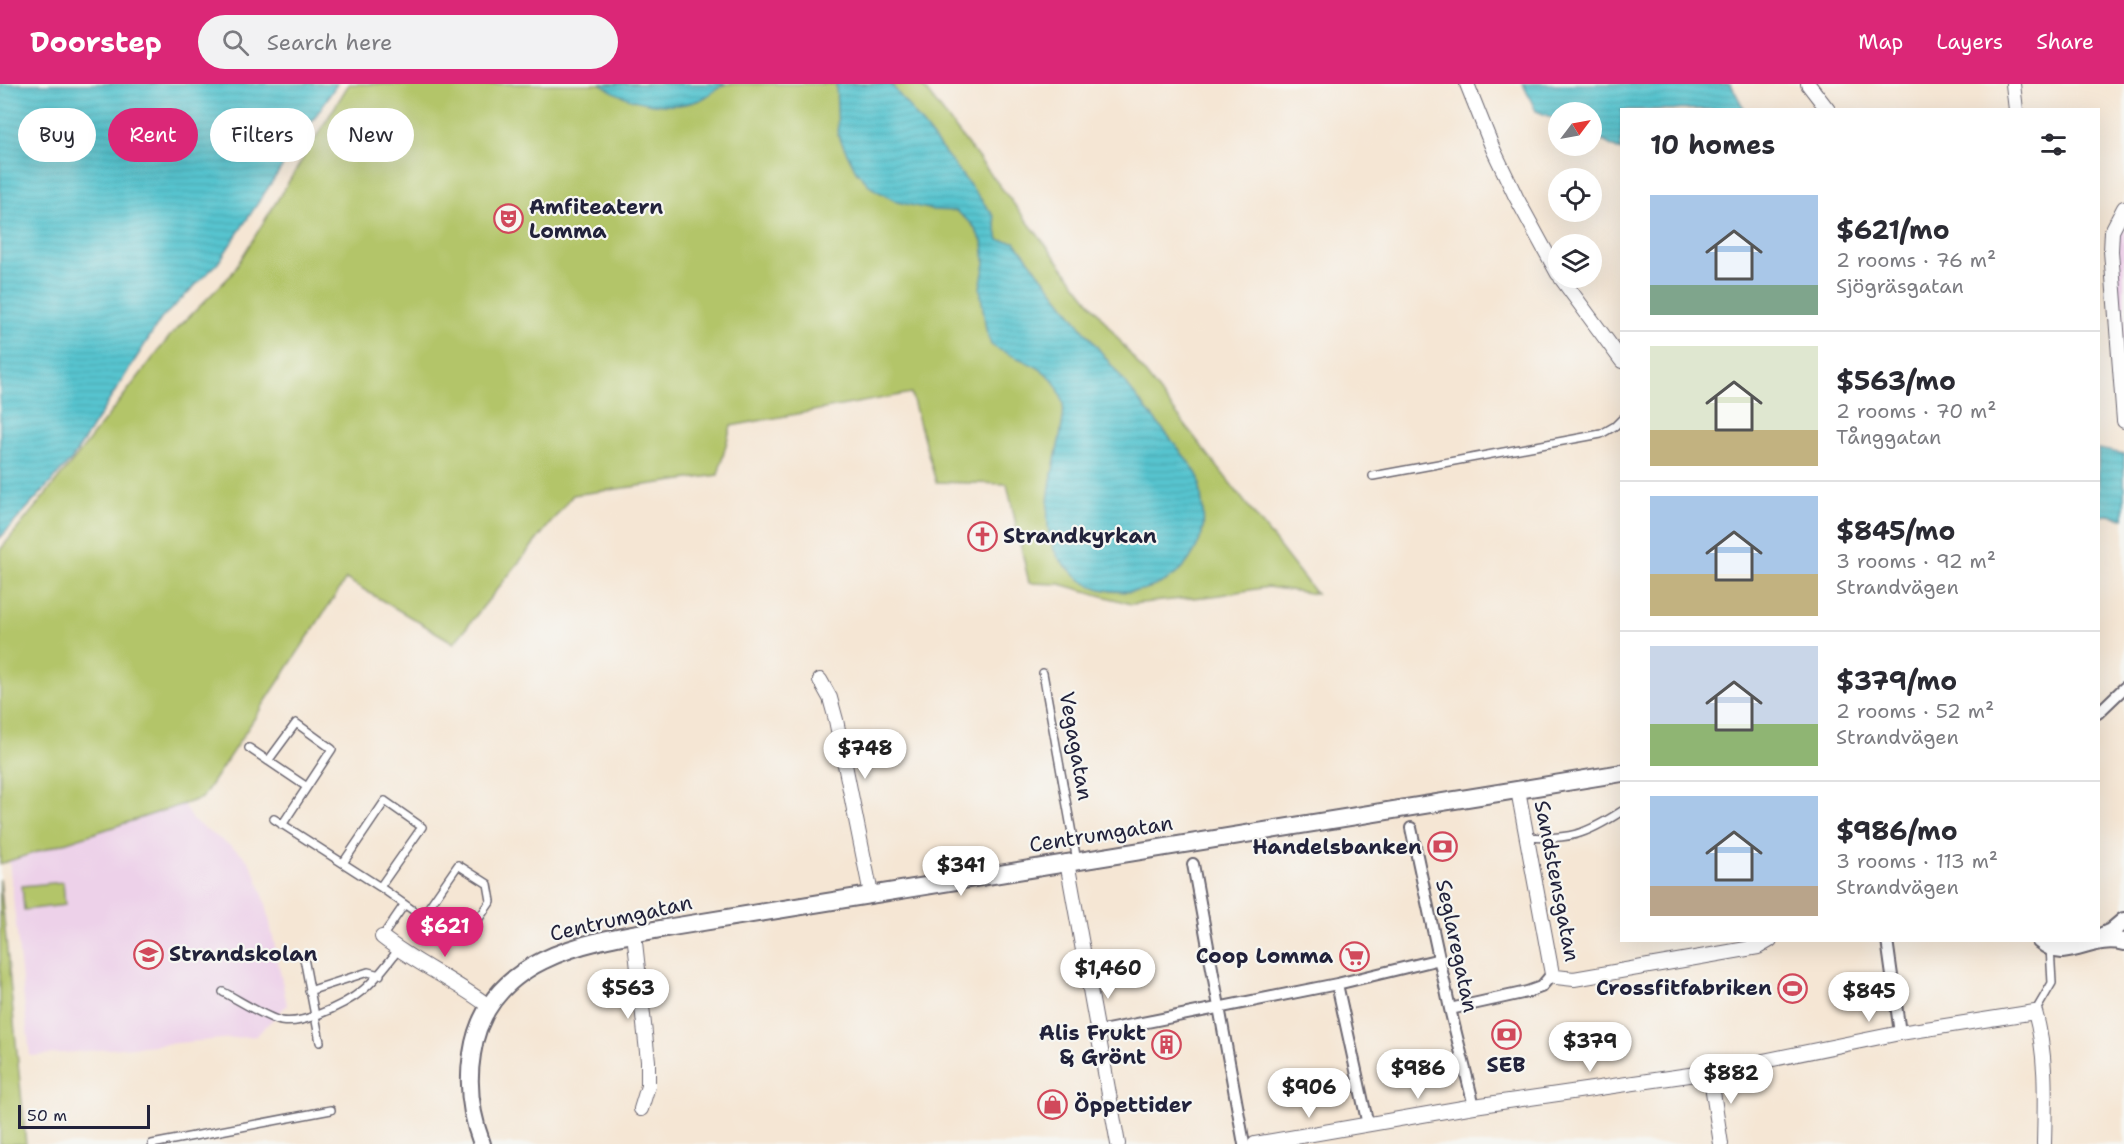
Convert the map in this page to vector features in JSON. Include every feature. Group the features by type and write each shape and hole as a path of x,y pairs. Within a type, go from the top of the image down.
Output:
{"street":[{"path":"1467,84 1492,149 1548,254"},
{"path":"1808,84 1826,108"},
{"path":"2013,84 2016,108"},
{"path":"2124,208 2105,230 2111,251 2122,358 2124,421"},
{"path":"1569,288 1620,358"},
{"path":"820,680 830,698 836,720 871,894"},
{"path":"2100,712 2124,688"},
{"name":"Centrumgatan","path":"482,1144 470,1097 470,1064 474,1034 488,1005 518,976 541,960 576,946 634,933 1620,773"},
{"name":"Sandstensgatan","path":"1518,790 1552,974 1556,977 1574,979 1758,947 1767,942"},
{"name":"Seglaregatan","path":"1411,828 1474,1106"},
{"name":"Vegagatan","path":"1072,861 1097,1032 1118,1144"},
{"path":"1193,864 1244,1144"},
{"path":"2100,938 2124,921"},
{"path":"634,933 648,1061 648,1086 641,1109"},
{"path":"382,937 398,950 464,987 488,1005"},
{"path":"2100,940 2114,939 2124,942"},
{"path":"1887,942 1900,1033"},
{"path":"2045,944 2060,950 2088,942"},
{"path":"1097,1032 1337,984 1440,959"},
{"path":"1450,1008 1527,992 1541,987 1552,974"},
{"path":"1337,984 1368,1125"},
{"path":"1255,1144 1474,1106 1710,1072 1900,1033 2035,1012 2043,1056 2044,1144"},
{"path":"1710,1072 1721,1144"}],"lane":[{"path":"1373,476 1601,434 1620,421"},
{"name":"Vegagatan","path":"1042,673 1072,861"},
{"path":"268,761 296,723 332,748 282,825"},
{"path":"249,748 307,787"},
{"path":"343,863 386,801 422,827 380,887"},
{"path":"1526,837 1555,839 1573,836 1603,823 1620,812"},
{"path":"274,819 380,887 404,905 451,937 469,933 490,901 488,884 458,865 422,917"},
{"path":"382,937 404,905"},
{"path":"2035,1012 2052,983 2045,944"},
{"path":"223,992 281,1021 296,1021 345,1004 361,994 380,975 398,950"},
{"path":"304,958 320,1042"},
{"path":"309,991 368,972 380,975"},
{"path":"152,1144 331,1110"}],"shaded area":[{"path":"2124,208 2124,421 2111,251"},
{"name":"Strandskolan","path":"175,790 192,820 241,853 256,875 266,904 287,1005 256,1036 30,1056 7,841"}],"green space":[{"path":"349,84 921,84 1316,594 1268,587 1213,596 1131,604 1060,584 1029,583 1007,484 936,482 911,393 731,426 718,475 573,495 454,643 346,579 202,798 0,864 0,550 77,456 170,336 231,275 301,162 315,162 315,139 327,120 327,162 414,162 414,108 334,108"},
{"path":"0,879 26,1144 0,1144"},
{"path":"63,882 65,905 24,910 22,886"}],"water":[{"path":"0,84 337,84 315,117 315,108 210,108 210,162 285,162 218,263 161,319 72,459 0,538"},
{"path":"601,84 726,84 702,99 690,103 663,105 636,101 611,91"},
{"path":"836,84 891,84 994,216 999,240 1015,242 1190,464 1200,480 1204,525 1200,541 1179,572 1144,590 1109,591 1084,582 1058,557 1048,530 1048,514 1051,481 1063,418 1063,401 1058,389 1052,380 1037,367 991,345 986,330 980,288 985,263 983,243 972,224 956,211 933,210 897,202 872,188 856,171 838,135"},
{"path":"1523,84 1731,84 1743,108 1620,108 1620,150 1602,141 1602,102 1548,102 1548,116 1536,111"},
{"path":"2100,449 2124,454 2124,518 2100,516"}],"place":[{"name":"Amfiteatern Lomma","path":"508,219"},
{"name":"Strandkyrkan","path":"982,536"},
{"name":"Handelsbanken","path":"1443,847"},
{"name":"Strandskolan","path":"148,954"},
{"name":"Coop Lomma","path":"1354,956"},
{"name":"Crossfitfabriken","path":"1793,988"},
{"name":"SEB","path":"1506,1034"},
{"name":"Alis Frukt & Grönt","path":"1167,1045"},
{"name":"Öppettider","path":"1053,1105"}]}
